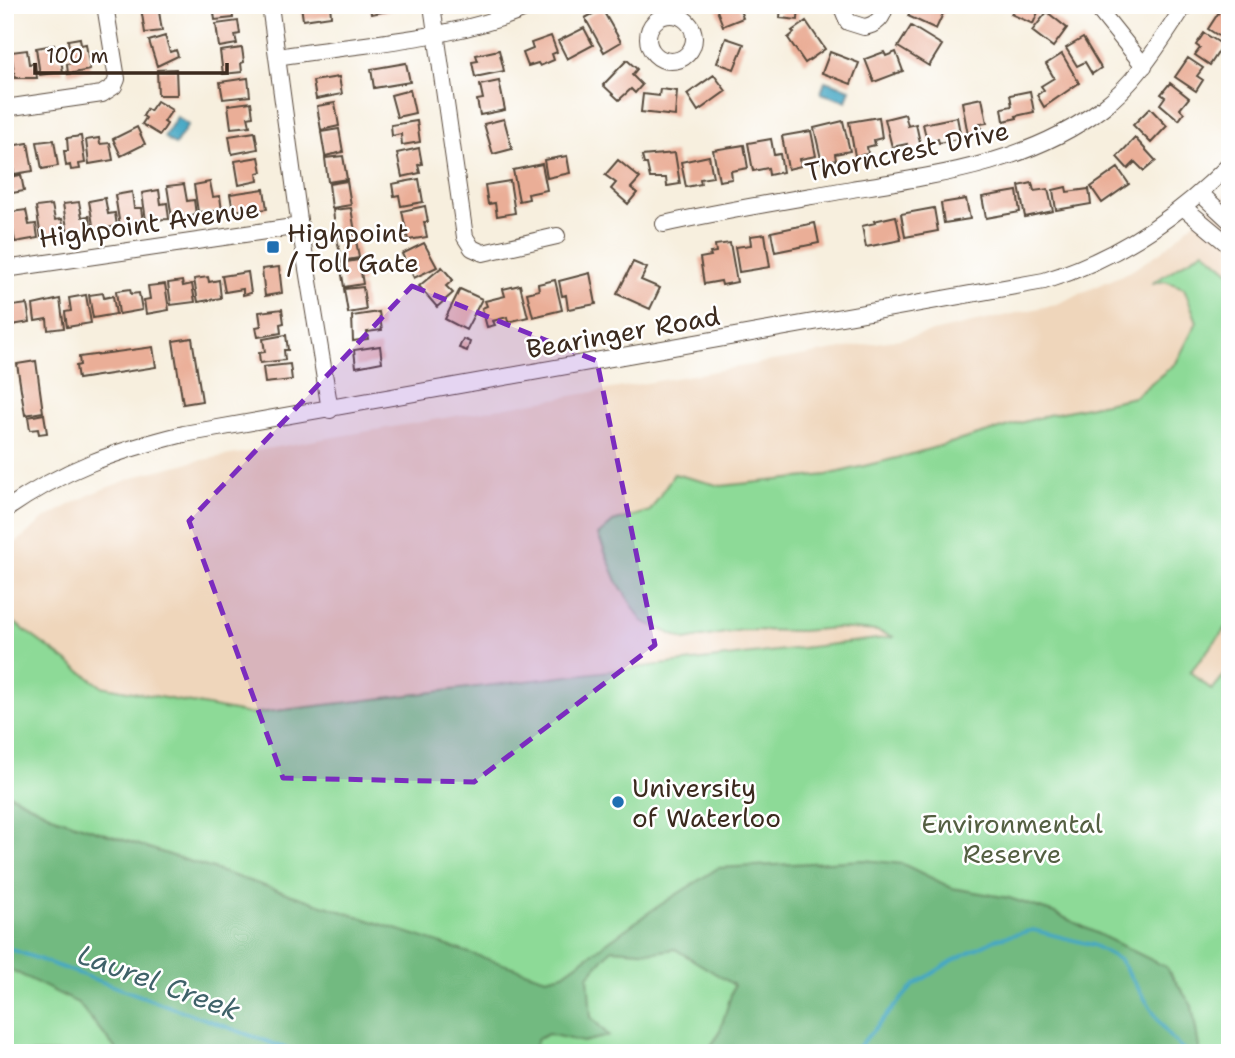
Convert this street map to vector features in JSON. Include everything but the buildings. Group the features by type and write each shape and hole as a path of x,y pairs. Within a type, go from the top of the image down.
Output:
{"street":[{"path":"5,108 102,94 114,86 117,79 105,5"},
{"path":"270,5 300,226 330,410"},
{"path":"432,5 466,237 472,248 483,253 557,236"},
{"path":"278,57 487,23 534,5"},
{"path":"647,5 657,19"},
{"path":"841,5 848,22 864,27 878,20 885,5"},
{"path":"1095,5 1144,66"},
{"name":"Thorncrest Drive","path":"664,224 979,166 1016,154 1068,130 1102,108 1144,66 1185,5"},
{"name":"Bearinger Road","path":"5,510 78,467 136,446 184,434 1044,281 1077,271 1111,256 1184,208 1230,164"},
{"path":"1201,194 1230,221"},
{"path":"1184,208 1230,246"},
{"name":"Highpoint Avenue","path":"5,269 300,226"}],"highlighted area":[{"path":"412,286 597,361 655,645 474,782 283,778 189,521"}],"shaded area":[{"name":"University of Waterloo","path":"1230,189 1230,1053 5,1051 5,552 45,518 93,493 146,473 196,461 905,338 1057,304 1131,271 1162,251"}],"green space":[{"name":"Environmental Reserve","path":"1204,250 1230,272 1230,623 1190,672 1212,690 1230,668 1230,1053 5,1051 5,616 101,686 250,714 894,637 877,631 836,628 801,631 742,630 685,640 642,621 617,581 598,535 613,522 650,511 674,474 721,486 827,475 905,456 1048,415 1134,397 1176,363 1197,322 1184,288 1165,281 1151,284"},
{"path":"5,792 57,818 546,978 563,974 651,911 718,868 864,860 903,864 952,888 1009,898 1055,913 1166,967 1192,1006 1200,1053 706,1053 719,1034 734,985 675,949 655,952 612,949 588,976 591,1017 609,1036 583,1042 548,1034 538,1039 531,1053 119,1053 78,1003 5,967"}],"water":[{"path":"825,81 850,89 846,101 821,93"},
{"path":"177,117 188,125 175,145 164,137"}],"waterway":[{"name":"Laurel Creek","path":"853,1053 914,985 952,961 996,939 1033,930 1093,945 1120,960 1168,1035 1187,1053"},
{"name":"Laurel Creek","path":"5,947 299,1053"}],"place":[{"name":"Highpoint / Toll Gate","path":"273,247"},
{"name":"University of Waterloo","path":"618,802"}]}
